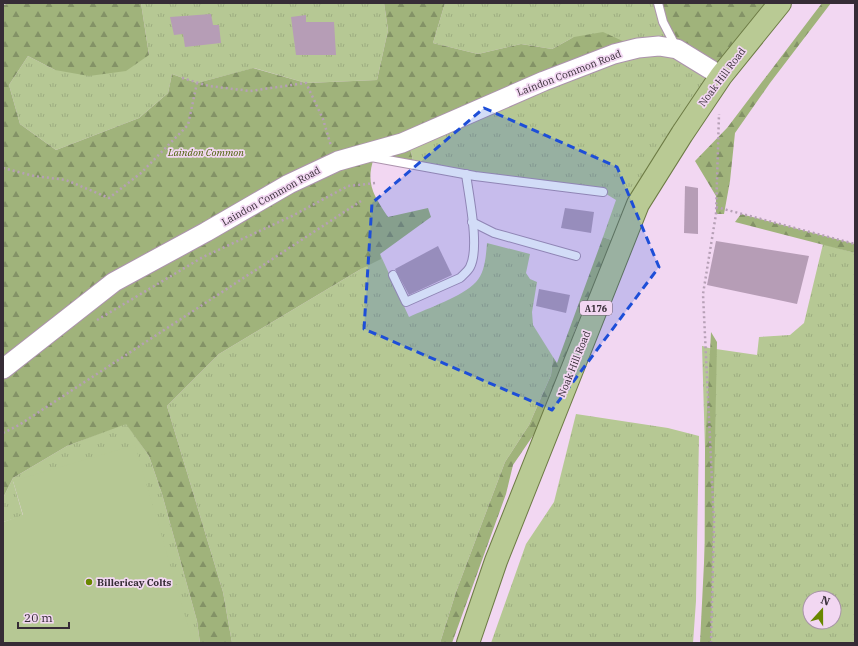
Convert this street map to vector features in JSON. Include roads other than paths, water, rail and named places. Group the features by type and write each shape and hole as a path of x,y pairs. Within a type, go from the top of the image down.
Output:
{"main road":[{"name":"Noak Hill Road","path":"468,643 496,561 638,204 721,76 780,3"}],"street":[{"name":"Laindon Common Road","path":"3,369 114,282 206,232 288,184 338,160 362,155 402,143 544,81 614,54 638,48 658,46 677,49 721,76"}],"lane":[{"path":"658,3 663,22 677,49"},
{"path":"362,155 466,174 603,192"},
{"path":"393,275 406,302 460,278 467,272 473,259 475,242 466,174"},
{"path":"472,222 494,233 576,256"}],"place":[{"name":"Billericay Colts","path":"89,582"}],"park label":[{"name":"Laindon Common","path":"206,152"}]}
